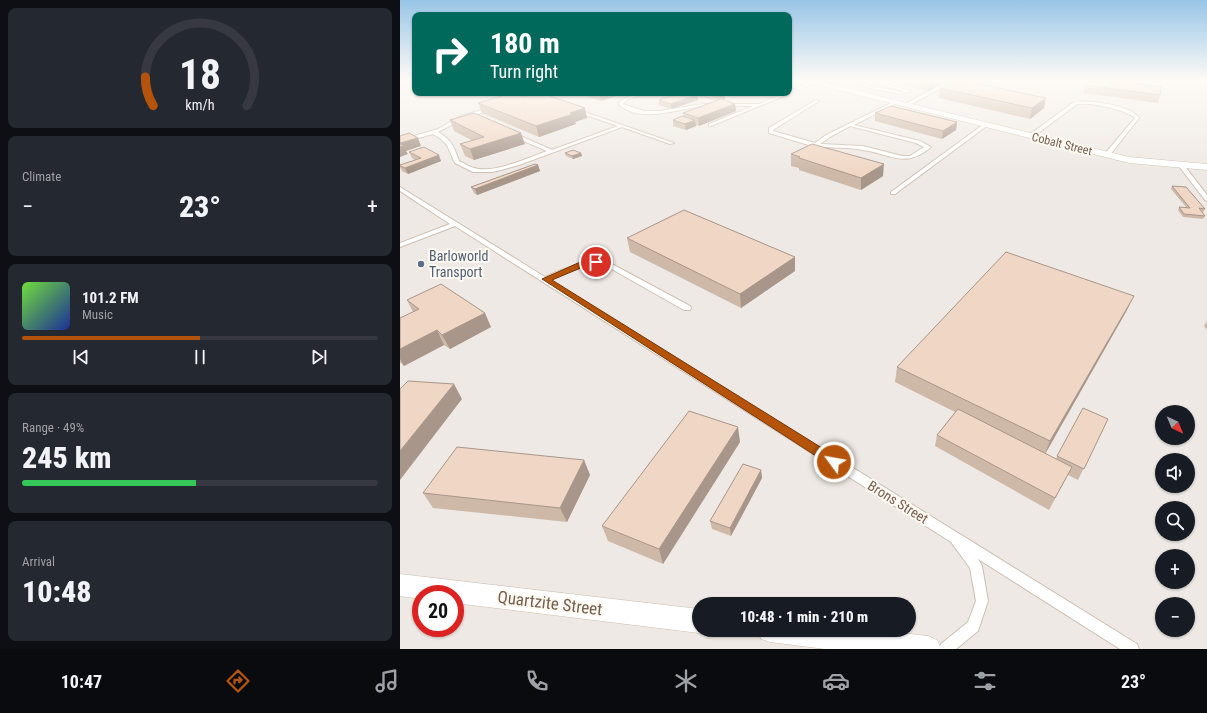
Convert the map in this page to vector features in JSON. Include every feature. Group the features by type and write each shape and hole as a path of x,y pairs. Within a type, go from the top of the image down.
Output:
{"street":[{"name":"Cobalt Street","path":"926,110 1108,155 1146,162 1207,167"},
{"name":"Quartzite Street","path":"400,585 692,620"},
{"path":"828,637 928,649"}],"lane":[{"path":"400,142 434,132 470,115 485,110"},
{"path":"578,110 672,143"},
{"path":"635,110 646,114 666,113 676,110"},
{"path":"711,125 747,110"},
{"path":"802,110 771,129 771,132 815,145 863,148 906,158 928,147 918,142 850,125"},
{"path":"811,150 815,145 879,110"},
{"path":"1031,136 1066,110"},
{"path":"1108,155 1137,118 1136,116 1123,110"},
{"path":"470,115 476,118"},
{"path":"893,193 986,125"},
{"path":"434,132 450,144 456,162 479,171 505,168 622,126"},
{"path":"511,133 552,151"},
{"path":"1181,165 1207,199"},
{"name":"Brons Street","path":"400,189 546,279 1132,649"},
{"path":"400,246 455,224"},
{"path":"546,279 581,264 596,262 610,265 687,308"},
{"path":"946,649 973,626 982,600 976,566 953,536"}],"shaded area":[{"path":"400,110 1207,110 1207,649 400,649"}],"building":[{"path":"496,110 578,110 570,113 573,114 536,126"},
{"path":"690,110 718,110 698,118 683,113"},
{"path":"881,110 909,110 957,122 943,131 875,113"},
{"path":"474,113 521,133 470,149 460,144 484,137 450,120"},
{"path":"682,116 695,120 685,124 673,120"},
{"path":"409,133 418,138 400,143 400,136"},
{"path":"812,144 884,164 861,178 791,154"},
{"path":"424,147 439,155 405,168 400,166 421,158 409,152"},
{"path":"573,150 581,153 572,156 565,153"},
{"path":"535,164 538,165 475,189 471,187"},
{"path":"1172,186 1186,187 1205,209 1199,208 1205,216 1184,214 1179,207 1190,208"},
{"path":"684,210 795,257 740,294 627,238"},
{"path":"1006,252 1134,296 1050,441 897,367"},
{"path":"441,284 485,313 442,335 437,330 400,349 400,318 419,309 407,300"},
{"path":"408,381 454,384 400,451 400,389"},
{"path":"1083,408 1108,419 1084,469 1057,456"},
{"path":"958,409 1072,467 1055,498 937,435"},
{"path":"689,411 738,427 659,549 602,526"},
{"path":"457,447 584,460 560,508 423,493"},
{"path":"743,464 761,470 730,528 710,521"}],"place":[{"name":"Barloworld Transport","path":"421,264"}],"route":[{"path":"596,262 581,264 546,279 834,462"}]}
